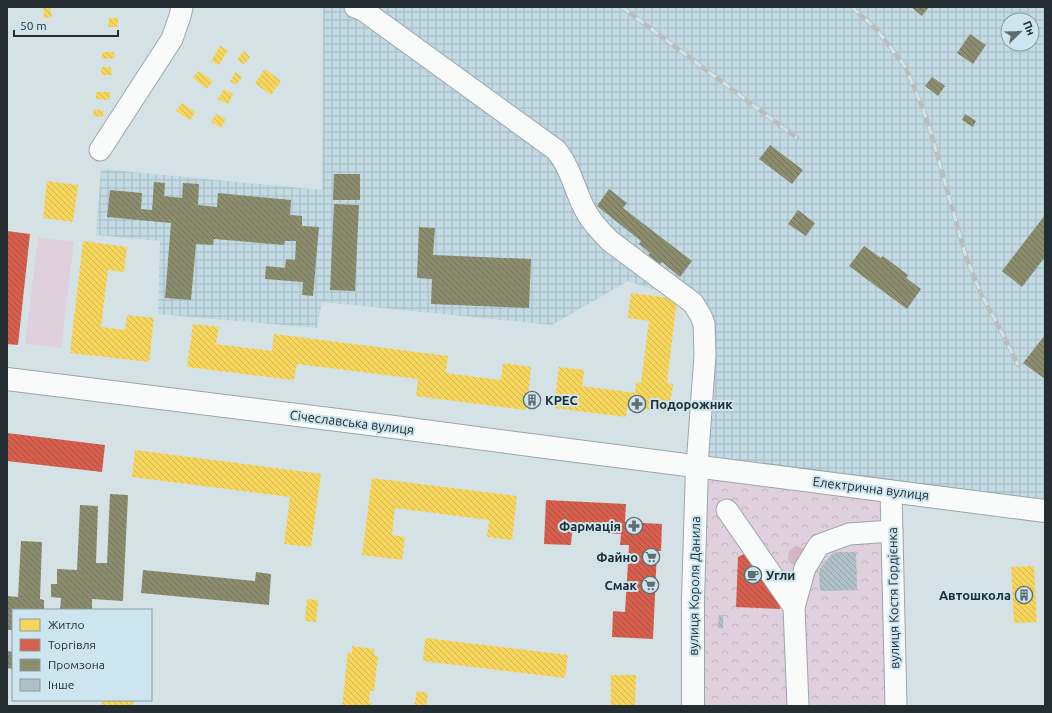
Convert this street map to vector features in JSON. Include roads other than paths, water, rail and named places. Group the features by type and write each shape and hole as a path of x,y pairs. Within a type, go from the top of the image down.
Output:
{"main road":[{"name":"Січеславська вулиця","path":"7,379 697,466"},
{"name":"Електрична вулиця","path":"697,466 1045,510"},
{"name":"вулиця Короля Данила","path":"693,706 693,600 697,466"}],"street":[{"path":"100,150 172,39 182,7"},
{"path":"355,7 363,10 556,150 563,158 587,215 598,230 610,241 693,303 704,324 705,355 697,466"},
{"name":"вулиця Костя Гордієнка","path":"891,491 896,706"},
{"path":"727,510 794,607"},
{"path":"798,706 794,607 805,568 819,545 849,534 892,531"}],"railway":[{"path":"622,7 797,138"},
{"path":"852,7 876,29 905,66 923,109 931,133 966,257 981,294 1018,365"}],"place":[{"name":"КРЕС","path":"532,400"},
{"name":"Подорожник","path":"637,404"},
{"name":"Фармація","path":"634,526"},
{"name":"Файно","path":"651,557"},
{"name":"Угли","path":"753,575"},
{"name":"Смак","path":"650,585"},
{"name":"Автошкола","path":"1024,595"}]}
